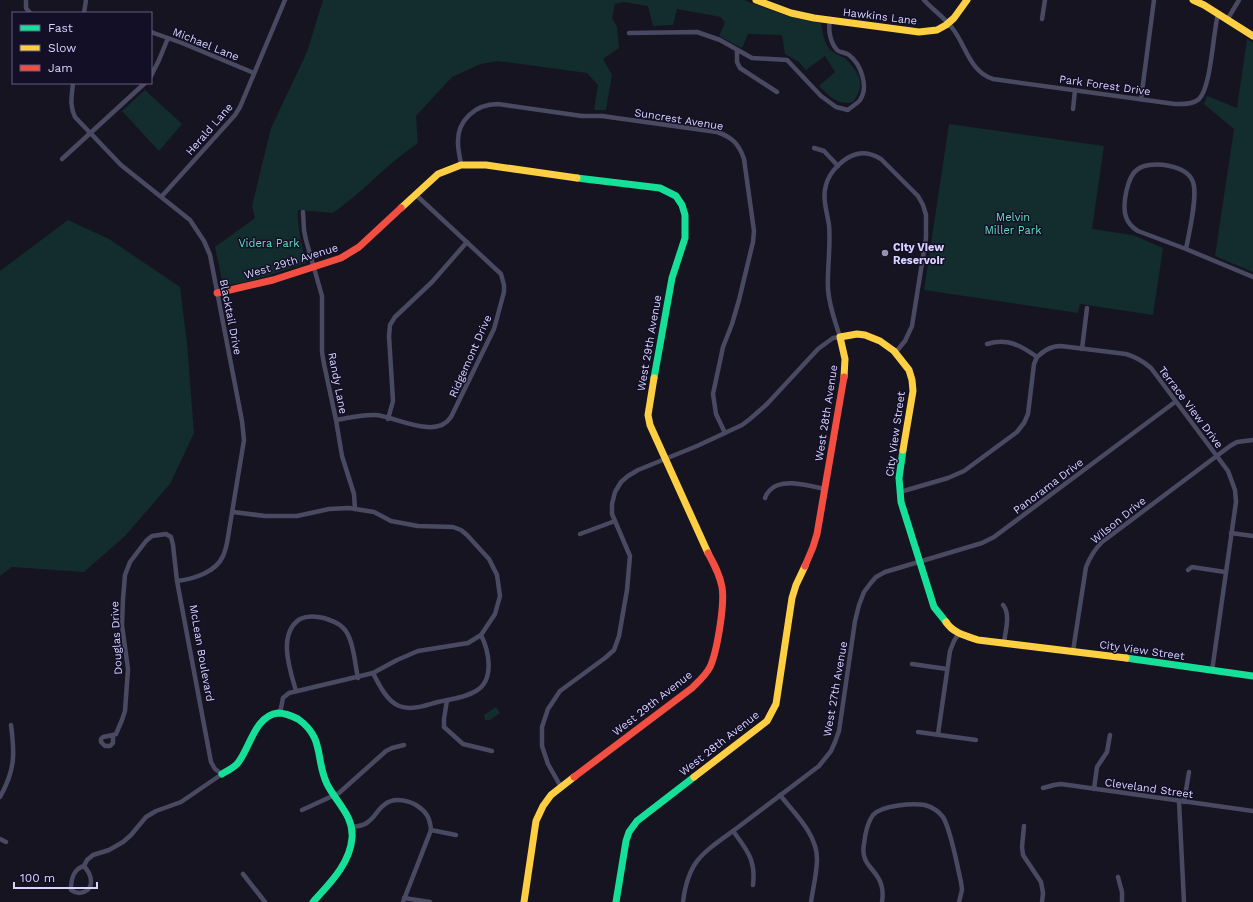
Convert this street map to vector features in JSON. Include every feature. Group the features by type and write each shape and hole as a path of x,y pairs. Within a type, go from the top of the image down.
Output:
{"street":[{"path":"26,0 28,12"},
{"path":"84,12 86,0"},
{"name":"Herald Lane","path":"162,196 235,115 240,107 285,0"},
{"name":"Hawkins Lane","path":"756,0 792,13 830,20 922,32 935,31 948,24 967,0"},
{"name":"Park Forest Drive","path":"924,0 953,28 976,67 986,76 993,79 1174,104 1188,104 1198,100 1204,93 1218,14"},
{"path":"1042,19 1044,0"},
{"path":"1141,99 1154,0"},
{"path":"1193,0 1253,36"},
{"path":"1227,20 1239,0"},
{"path":"629,33 697,32 720,40 752,58 787,60 821,96 836,107 848,110 860,100 864,86 863,75 849,55 838,51 832,41 828,29 830,20"},
{"name":"Michael Lane","path":"152,32 254,73"},
{"path":"152,74 168,38"},
{"path":"737,50 737,62 740,68 777,92"},
{"name":"Blacktail Drive","path":"73,84 71,104 75,117 122,165 190,220 204,241 210,255 244,432 233,512 223,557 212,569 201,576 190,580 177,581"},
{"path":"62,159 144,84"},
{"path":"1073,109 1076,90"},
{"name":"Suncrest Avenue","path":"461,164 458,143 459,132 463,122 470,113 479,107 488,104 498,104 582,116 602,116 717,132 734,141 741,149 744,159 754,231 753,242 740,300 722,347 713,394 716,414 725,432"},
{"path":"814,148 824,151 838,166 844,160 858,154 874,155 918,196 923,205 926,216 926,238 912,326 905,341 895,353"},
{"name":"West 29th Avenue","path":"217,293 253,285 337,260 354,251 438,174 461,164 486,165 608,183 660,188 676,196 682,205 685,215 685,238 676,262 671,284 648,415 650,425 719,576 722,588 722,600 714,650 710,665 703,678 692,688 551,795 543,806 536,821 524,902"},
{"path":"1186,249 1194,197 1193,181 1184,170 1178,168 1150,165 1139,168 1130,177 1128,183 1125,207 1126,218 1130,224 1138,231 1253,277"},
{"name":"West 28th Avenue","path":"616,902 626,841 629,832 637,821 767,721 776,704 792,598 817,534 846,362 830,303 828,289 829,226 824,194 829,177 838,166"},
{"name":"Ridgemont Drive","path":"336,420 374,415 431,428 438,427 447,422 451,417 496,324 504,292 502,277 415,194"},
{"name":"Randy Lane","path":"303,212 305,235 322,296 323,358 343,463 354,494 355,509"},
{"path":"388,419 393,401 389,336 390,325 395,317 432,282 467,242"},
{"path":"1082,349 1087,308"},
{"name":"City View Street","path":"562,786 548,764 542,746 542,727 548,709 560,691 614,650 619,636 627,590 630,556 612,514 612,504 615,492 621,482 638,470 666,460 697,446 750,419 767,404 818,349 833,338 855,334 871,336 885,343 909,370 913,380 913,391 899,478 901,502 934,607 949,627 959,633 978,640 1073,651 1253,676"},
{"path":"900,492 964,472 1017,432 1024,423 1028,414 1034,364 1037,357 1017,344 998,341 987,344"},
{"name":"Terrace View Drive","path":"1037,357 1043,351 1052,346 1061,346 1126,354 1144,362 1151,368 1228,471 1235,490 1236,502 1212,671"},
{"name":"Panorama Drive","path":"919,562 982,543 994,537 1175,402"},
{"name":"Wilson Drive","path":"1073,651 1086,567 1094,550 1102,542 1216,456 1237,442 1248,439 1253,440"},
{"path":"765,498 771,489 786,483 794,483 825,489"},
{"path":"233,512 265,516 297,516 329,509 355,509 374,512 391,522 418,526 453,527 467,534 493,566 497,575 500,596 496,610 481,635 468,643 418,651 373,673 358,678 289,693 283,698 280,713"},
{"path":"580,534 615,521"},
{"path":"1231,533 1253,536"},
{"name":"McLean Boulevard","path":"166,534 170,537 173,544 177,581 210,762 215,769 222,774"},
{"name":"Douglas Drive","path":"113,736 119,728 125,711 128,669 122,625 122,599 125,574 130,562 146,541 152,536 166,534"},
{"name":"West 27th Avenue","path":"682,902 692,867 706,850 819,766 830,751 835,742 838,731 855,621 864,592 876,577 885,572 919,562"},
{"path":"1188,570 1192,567 1225,572"},
{"path":"1003,605 1007,613 1004,643"},
{"path":"296,691 289,669 287,645 288,637 294,624 304,617 321,617 337,623 347,632 358,678"},
{"path":"938,734 950,651 959,633"},
{"path":"373,673 390,699 400,706 415,708 467,696 478,690 486,680 489,668 488,657 481,635"},
{"path":"912,664 948,669"},
{"path":"447,700 444,727 463,744 492,751"},
{"path":"84,866 90,875 90,888 86,892 80,894 75,893 72,890 72,878 76,871 84,866 87,860 94,855 112,849 123,842 146,817 156,811 181,802 234,766 239,761 264,720 274,714 280,713 297,718 307,726 315,737 328,787 349,817 352,827 352,838 345,861 314,902"},
{"path":"0,798 8,781 14,761 12,725"},
{"path":"918,732 976,740"},
{"path":"1094,789 1097,767 1107,752 1110,735"},
{"path":"302,810 335,796 386,751 404,745"},
{"path":"1184,902 1182,801 1189,772"},
{"name":"Cleveland Street","path":"1043,788 1059,784 1253,811"},
{"path":"780,795 809,833 816,848 816,869 811,902"},
{"path":"352,827 361,826 369,822 384,804 391,801 398,800 414,804 427,813 431,820 432,830 404,900 430,902"},
{"path":"882,902 883,892 881,883 865,861 862,852 868,823 873,815 887,807 918,804 936,810 942,817 947,827 961,882 962,890 959,902"},
{"path":"1024,826 1022,847 1023,855 1041,882 1043,893 1042,902"},
{"path":"432,830 456,835"},
{"path":"733,831 748,851 752,861 754,872 753,885"},
{"path":"0,839 6,842"},
{"path":"243,874 265,902"},
{"path":"1118,877 1122,892 1122,902"}],"green space":[{"name":"Videra Park","path":"323,0 744,0 782,14 821,23 823,35 828,47 834,53 846,59 856,71 860,80 860,88 853,102 843,103 834,99 819,86 835,72 825,56 806,70 799,62 785,54 782,35 748,34 742,48 719,36 725,23 721,17 677,9 673,25 653,26 648,6 623,2 615,4 612,18 617,27 619,48 603,59 612,75 606,110 594,110 598,85 587,73 498,61 481,64 452,77 416,116 418,143 333,213 298,210 299,230 306,263 241,283 225,284 222,280 215,247 255,218 252,206 271,128 307,52"},
{"path":"1247,39 1253,43 1253,272 1215,256 1234,129 1204,104 1207,96 1237,108"},
{"path":"145,90 182,124 159,151 122,111"},
{"name":"Melvin Miller Park","path":"949,124 1104,146 1092,229 1133,235 1163,248 1153,315 1080,304 1078,313 924,290"},
{"path":"68,220 109,239 180,287 187,343 194,433 170,484 125,536 84,572 12,567 0,576 0,271"},
{"path":"496,707 500,713 490,720 485,720 484,715"}],"traffic: fast":[{"path":"577,178 660,188 676,196 682,205 685,215 685,238 672,278 654,378"},
{"path":"903,450 899,478 901,502 934,607 946,622"},
{"path":"1126,658 1253,676"},
{"path":"222,774 232,768 242,758 258,726 270,715 278,713 286,714 298,719 307,726 316,741 323,775 331,791 344,810 352,830 350,847 343,865 332,881 313,902"},
{"path":"616,902 626,841 629,832 637,821 694,777"}],"traffic: slow":[{"path":"756,0 791,13 814,18 919,32 937,30 946,25 954,18 967,0"},
{"path":"1193,0 1204,5 1253,36"},
{"path":"401,208 438,174 461,165 486,165 577,178"},
{"path":"844,377 845,359 840,337 857,334 865,335 880,341 894,351 909,370 912,380 913,391 903,450"},
{"path":"654,378 648,415 650,425 708,553"},
{"path":"694,777 767,721 776,704 792,598 805,566"},
{"path":"946,622 952,629 978,640 1126,658"},
{"path":"524,902 536,821 543,806 551,795 574,777"}],"traffic: jam":[{"path":"217,293 273,280 341,258 359,247 401,208"},
{"path":"805,566 817,534 844,377"},
{"path":"574,777 692,688 710,667 718,640 723,595 720,578 708,553"}],"place":[{"name":"City View Reservoir","path":"885,253"}]}
